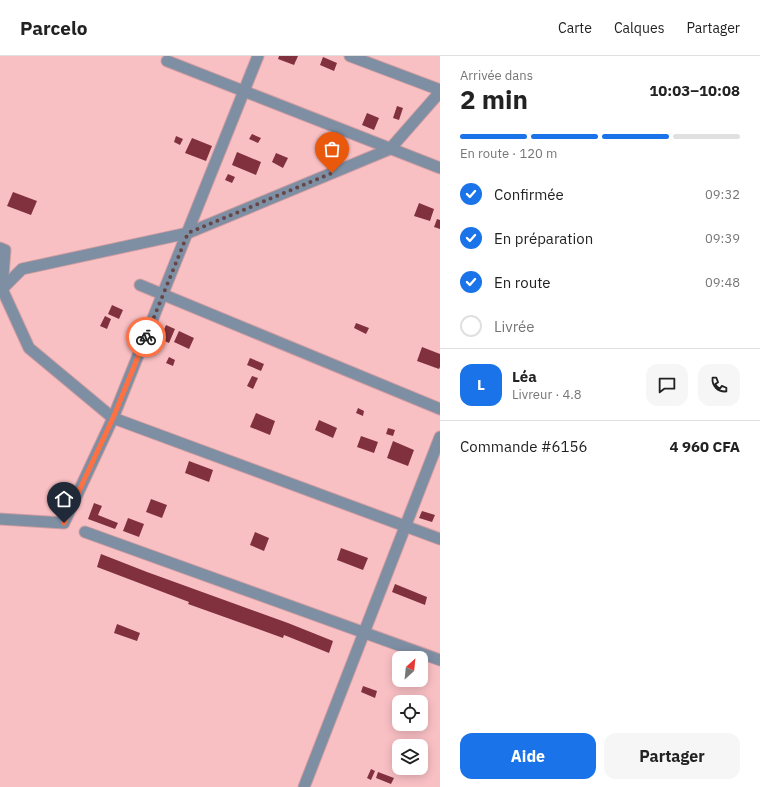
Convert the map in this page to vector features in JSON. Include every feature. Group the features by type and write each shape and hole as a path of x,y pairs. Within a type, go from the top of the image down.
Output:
{"street":[{"path":"0,519 64,523 113,418 258,56"},
{"path":"1,289 22,270 188,233 390,149 440,91 350,56"},
{"path":"167,61 440,168"},
{"path":"0,248 5,250 1,289 29,348 113,418 440,539"},
{"path":"140,285 440,409"},
{"path":"304,787 440,437"},
{"path":"85,532 440,660"}],"building":[{"path":"279,56 298,56 294,65 278,59"},
{"path":"323,57 337,63 334,71 320,65"},
{"path":"397,106 403,108 399,120 393,118"},
{"path":"367,113 379,118 374,130 362,125"},
{"path":"252,134 261,138 258,143 249,139"},
{"path":"176,136 183,139 180,145 174,142"},
{"path":"192,138 212,146 206,161 185,153"},
{"path":"237,152 261,162 256,175 232,165"},
{"path":"276,153 288,158 283,168 272,162"},
{"path":"228,174 235,177 232,183 225,180"},
{"path":"13,192 37,201 31,215 7,206"},
{"path":"419,203 434,209 430,221 414,216"},
{"path":"437,219 440,220 440,229 434,227"},
{"path":"112,305 123,310 119,319 108,314"},
{"path":"105,316 111,319 107,329 100,326"},
{"path":"356,323 369,328 366,334 354,328"},
{"path":"166,325 175,329 169,343 160,339"},
{"path":"179,331 194,338 189,349 174,342"},
{"path":"422,347 440,354 439,369 417,361"},
{"path":"169,357 175,360 173,366 166,363"},
{"path":"250,358 264,364 261,371 247,365"},
{"path":"252,376 258,378 253,389 247,386"},
{"path":"358,408 364,411 363,416 356,413"},
{"path":"256,413 275,421 270,435 250,427"},
{"path":"319,420 337,428 333,438 315,430"},
{"path":"388,428 395,430 393,436 386,434"},
{"path":"361,436 378,442 374,453 357,447"},
{"path":"393,441 414,450 408,466 387,458"},
{"path":"189,461 213,470 209,482 185,473"},
{"path":"151,499 167,505 162,518 146,512"},
{"path":"94,503 102,506 98,515 118,523 115,529 88,519"},
{"path":"422,511 435,515 432,522 419,518"},
{"path":"128,518 144,524 139,537 123,531"},
{"path":"255,532 269,538 264,551 250,545"},
{"path":"341,548 368,558 363,570 337,560"},
{"path":"101,554 333,641 329,653 284,635 283,638 188,604 189,602 97,567"},
{"path":"395,584 427,597 425,605 392,592"},
{"path":"117,624 140,633 137,641 114,633"},
{"path":"363,686 377,691 375,698 361,692"},
{"path":"371,769 375,771 371,780 367,778"},
{"path":"378,772 394,778 391,784 376,778"}],"way so far":[{"path":"146,337 188,233 332,173"}],"route":[{"path":"64,523 113,418 146,337"}]}
